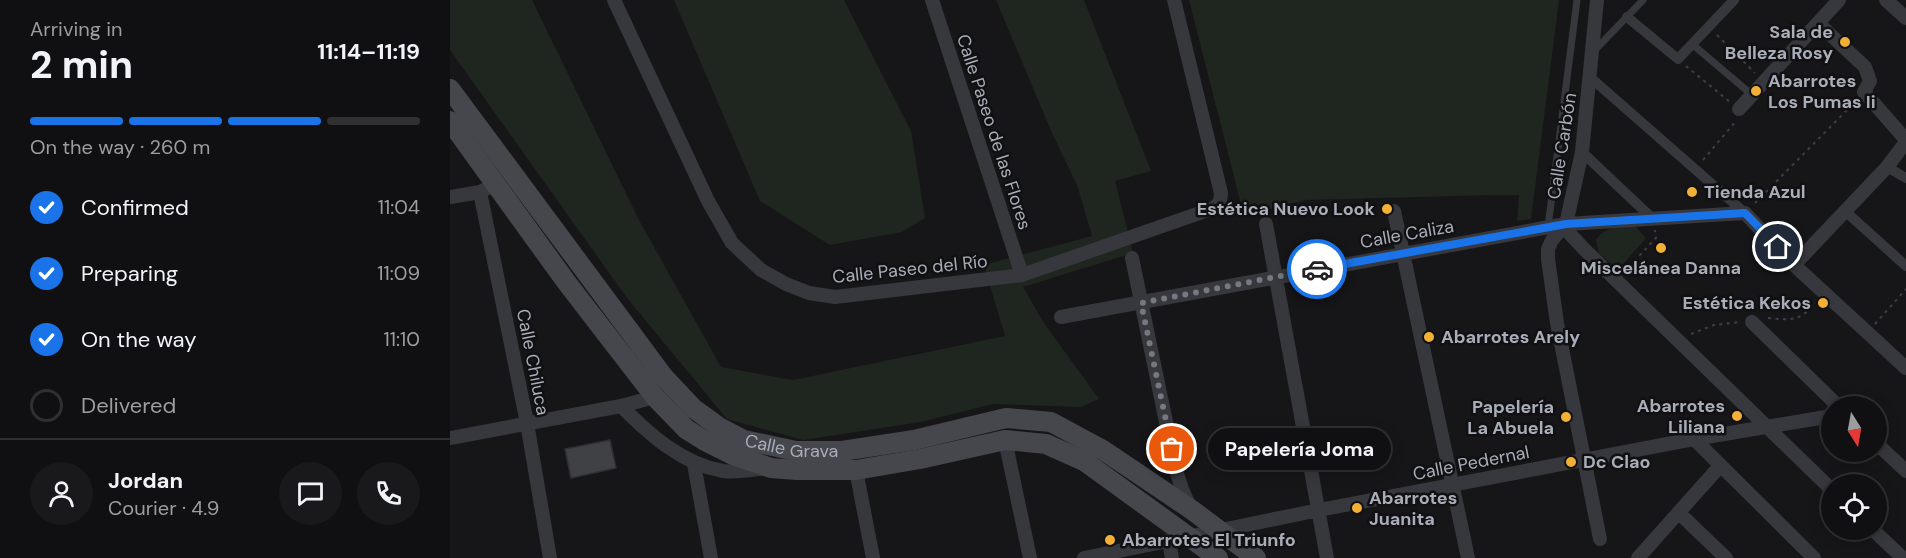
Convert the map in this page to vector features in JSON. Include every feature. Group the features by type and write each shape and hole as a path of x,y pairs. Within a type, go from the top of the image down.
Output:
{"main road":[{"name":"Calle Grava","path":"450,89 663,376 693,408 718,427 744,440 796,451 842,450 914,440 1006,418 1051,422 1103,450 1192,510 1256,558"},
{"name":"Calle Grava","path":"450,122 488,188 567,283 655,397 686,429 705,441 733,455 771,468 797,470 856,470 920,459 1005,440 1046,444 1084,461 1218,558"}],"street":[{"name":"Calle Paseo del Río","path":"614,0 708,201 732,243 760,270 786,284 801,290 835,297 1022,275 1214,208 1220,202 1221,193 1174,0"},
{"name":"Calle Paseo de las Flores","path":"932,0 1022,275"},
{"name":"Calle Carbón","path":"1597,0 1582,152 1566,224 1552,240 1548,249 1548,259 1557,323 1600,539"},
{"path":"1627,17 1678,59 1734,0"},
{"path":"1739,109 1839,0"},
{"path":"1886,0 1906,18"},
{"path":"1794,265 1887,167 1906,141 1864,92 1870,81 1865,67 1818,23"},
{"path":"1591,78 1745,213 1794,265 1906,368"},
{"path":"1582,152 1654,220"},
{"path":"1887,167 1906,178"},
{"path":"450,197 488,188"},
{"name":"Calle Chiluca","path":"488,188 550,558"},
{"path":"1394,211 1468,558"},
{"path":"1845,211 1906,266"},
{"name":"Calle Caliza","path":"1061,317 1566,224 1745,213"},
{"path":"1266,224 1327,558"},
{"path":"1566,224 1576,241 1765,428 1821,480"},
{"path":"1132,258 1176,470 1192,510"},
{"path":"1752,322 1828,396"},
{"path":"450,438 621,406 655,397"},
{"path":"621,406 644,429 693,464 725,472 771,468"},
{"name":"Calle Pedernal","path":"1083,558 1454,484 1821,418"},
{"path":"1694,439 1814,558"},
{"path":"1005,440 1030,558"},
{"path":"1887,453 1906,471"},
{"path":"693,464 711,558"},
{"path":"1638,558 1720,465"},
{"path":"856,470 873,558"},
{"path":"1679,513 1726,558"},
{"path":"1169,540 1172,558"},
{"path":"1884,540 1903,558"}],"lane":[{"path":"1548,228 1577,0"},
{"path":"1593,53 1643,0"},
{"path":"1692,44 1751,94"}],"path":[{"path":"1709,27 1764,81"},
{"path":"1678,59 1739,109 1737,120 1696,170"},
{"path":"1745,213 1864,92"},
{"path":"1616,281 1656,238 1654,220"},
{"path":"1867,333 1906,290"}],"shaded area":[{"path":"450,0 532,0 639,220 721,367 793,380 1005,336 984,265 1092,236 1077,185 1052,133 996,0 1084,0 1151,171 1115,181 1133,253 1023,287 1044,323 1099,399 1081,407 993,404 921,422 803,440 727,419 627,298 450,50"},
{"path":"674,0 844,0 911,131 925,218 902,232 830,245 760,201"},
{"path":"1189,0 1559,0 1531,219 1517,221 1519,195 1305,200 1244,216"},
{"path":"1634,225 1646,238 1618,270 1599,253 1596,240 1608,230"}],"building":[{"path":"610,440 616,468 571,478 565,449"}],"way so far":[{"path":"1172,449 1141,303 1317,269"}],"place":[{"name":"Sala de Belleza Rosy","path":"1845,42"},
{"name":"Abarrotes Los Pumas Ii","path":"1756,91"},
{"name":"Tienda Azul","path":"1692,192"},
{"name":"Estética Nuevo Look","path":"1387,209"},
{"name":"Miscelánea Danna","path":"1661,248"},
{"name":"Estética Kekos","path":"1823,303"},
{"name":"Abarrotes Arely","path":"1429,337"},
{"name":"Abarrotes Liliana","path":"1737,416"},
{"name":"Papelería La Abuela","path":"1566,417"},
{"name":"Papelería Joma","path":"1172,449"},
{"name":"Dc Clao","path":"1571,462"},
{"name":"Abarrotes Juanita","path":"1357,508"},
{"name":"Abarrotes El Triunfo","path":"1110,540"}],"route":[{"path":"1317,269 1566,224 1745,213 1778,247"}]}
